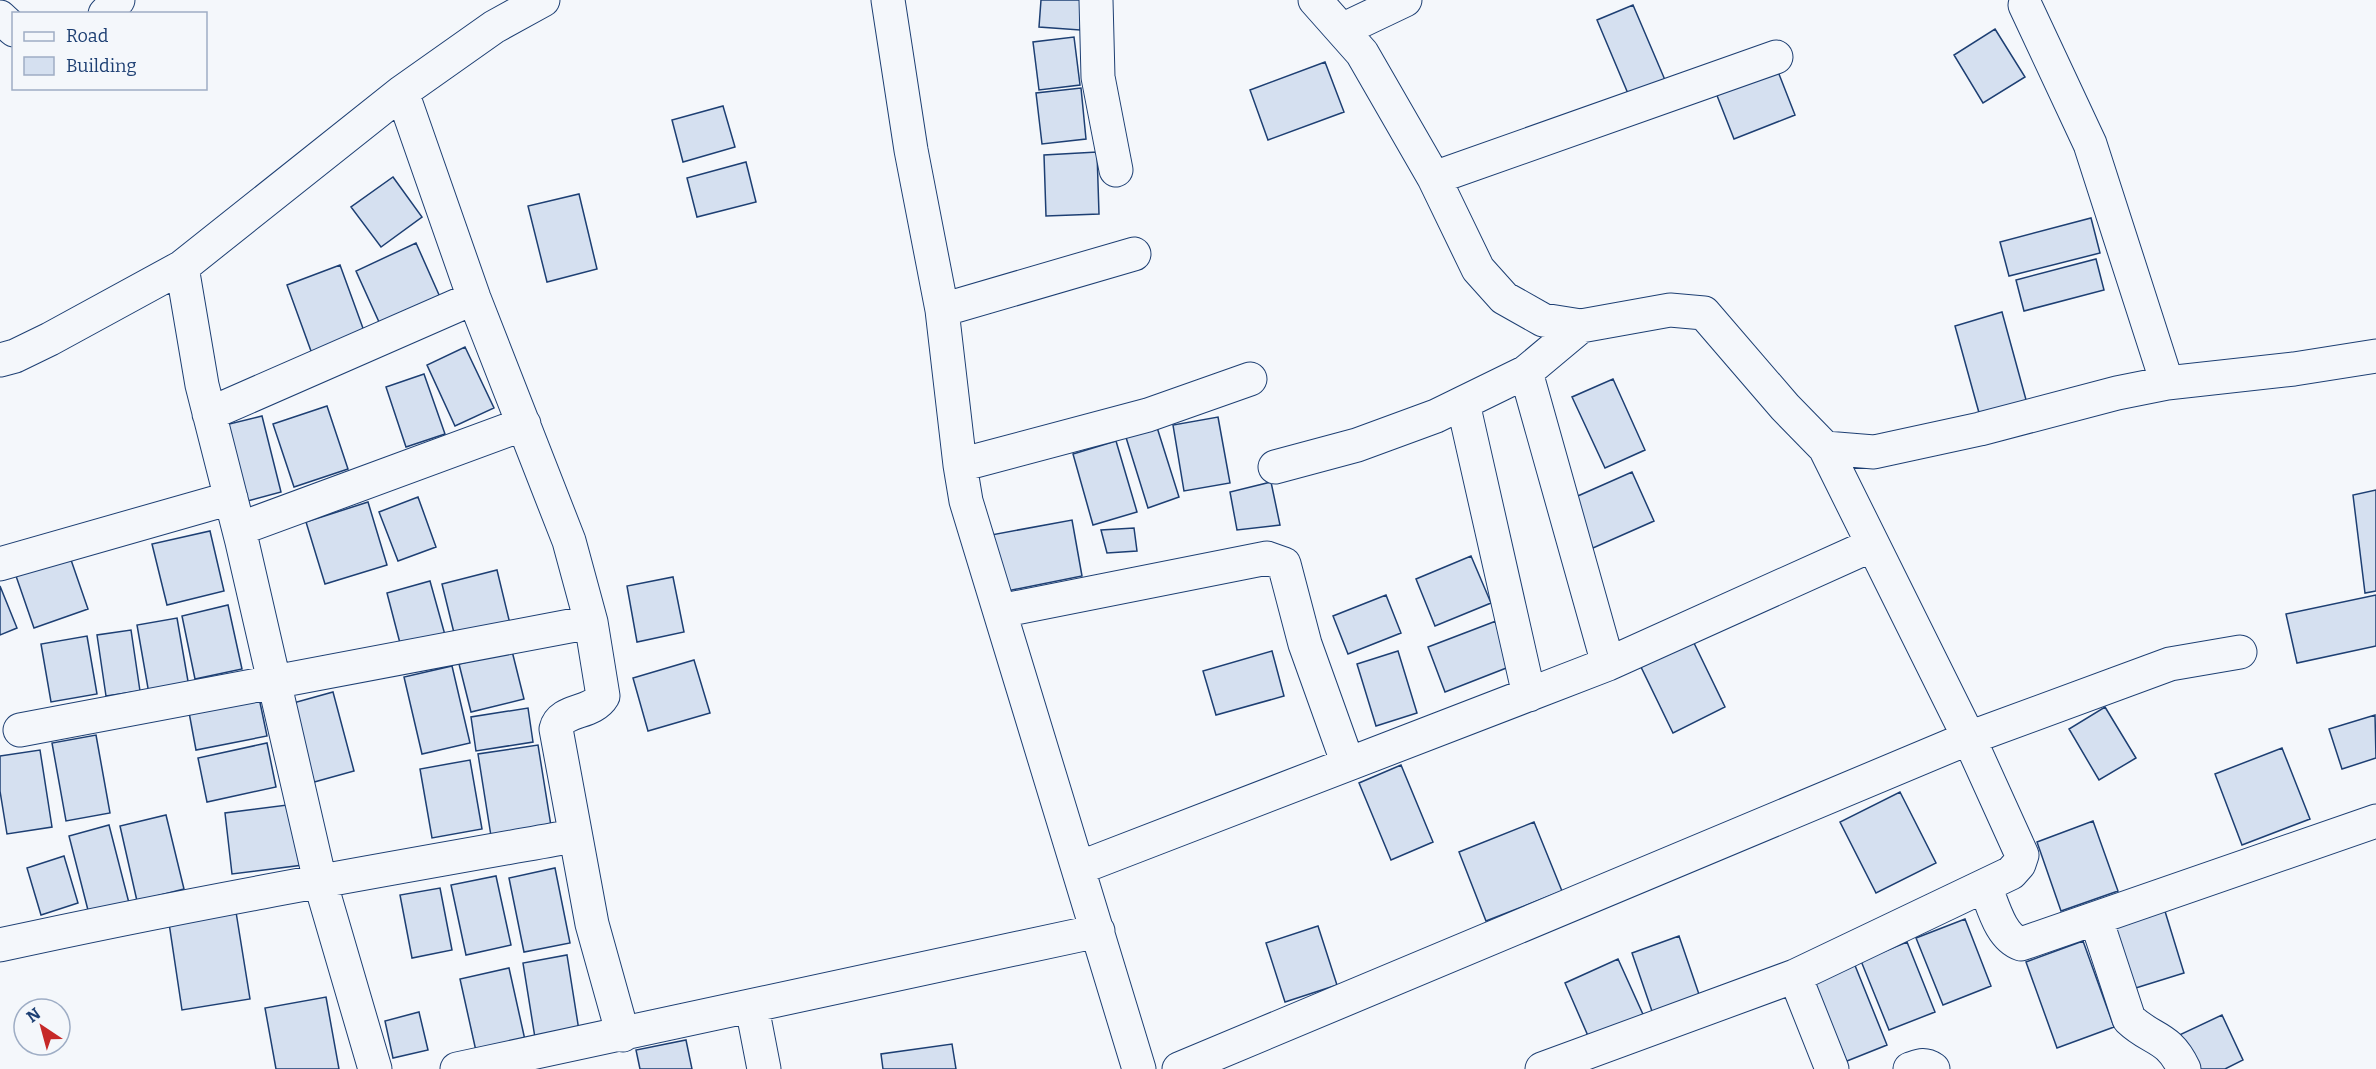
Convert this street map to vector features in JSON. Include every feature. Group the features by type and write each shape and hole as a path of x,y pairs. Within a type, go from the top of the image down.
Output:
{"street":[{"path":"107,12 118,0"},
{"path":"0,360 15,356 50,339 182,267 402,92 494,27 543,0"},
{"path":"888,0 911,150 942,310 966,501 1139,1069"},
{"path":"1096,0 1098,77 1116,170"},
{"path":"1316,0 1362,53 1434,178 1478,269 1504,297 1543,320 1581,326 1670,310 1704,313 1785,407 1825,448 1969,738 2022,855 2019,864 2011,873 1795,976 1542,1069"},
{"path":"1342,30 1405,0"},
{"path":"2025,6 2090,144 2168,384"},
{"path":"0,17 12,28"},
{"path":"1434,178 1776,57"},
{"path":"402,92 474,298 569,541 591,622 603,696 593,707 562,717 555,729 592,924 623,1035"},
{"path":"942,310 1134,254"},
{"path":"182,267 202,385 239,529 320,880 375,1069"},
{"path":"209,414 474,298"},
{"path":"1275,467 1357,445 1436,416 1526,372 1581,326"},
{"path":"1825,448 1874,452 1980,429 2117,393 2376,356"},
{"path":"1526,372 1608,664"},
{"path":"960,465 1148,415 1250,379"},
{"path":"1463,403 1530,695"},
{"path":"239,529 524,424"},
{"path":"0,564 231,498"},
{"path":"1079,868 1608,664 1872,544"},
{"path":"1000,611 1267,558 1284,564 1305,644 1348,764"},
{"path":"20,730 591,622"},
{"path":"1179,1069 1969,738 2170,664 2240,652"},
{"path":"1985,886 2003,927 2012,941 2021,944 2376,821"},
{"path":"0,945 104,922 320,880 574,836"},
{"path":"2096,919 2129,1019 2164,1041 2175,1053 2184,1069"},
{"path":"457,1069 1098,931"},
{"path":"1795,976 1832,1069"},
{"path":"752,1007 764,1069"},
{"path":"1910,1069 1927,1065 1933,1069"}],"building":[{"path":"1041,0 1083,0 1080,30 1039,27"},
{"path":"1633,5 1668,87 1632,103 1597,20"},
{"path":"1995,29 2025,77 1983,103 1954,55"},
{"path":"1074,37 1080,85 1039,90 1033,42"},
{"path":"1325,62 1344,112 1268,140 1250,90"},
{"path":"1777,69 1795,115 1734,139 1716,93"},
{"path":"1081,88 1086,139 1042,144 1036,93"},
{"path":"723,106 735,147 683,162 672,120"},
{"path":"1097,152 1099,214 1046,216 1044,155"},
{"path":"746,162 756,202 697,217 687,178"},
{"path":"393,177 422,217 381,247 351,207"},
{"path":"579,194 597,269 547,282 528,206"},
{"path":"2091,218 2100,253 2009,276 2000,242"},
{"path":"416,243 444,306 384,333 356,271"},
{"path":"2096,259 2104,290 2024,311 2016,280"},
{"path":"340,265 368,342 315,362 287,285"},
{"path":"2002,312 2028,407 1981,420 1955,326"},
{"path":"465,347 494,408 455,426 427,365"},
{"path":"424,374 445,434 406,447 386,387"},
{"path":"1613,379 1645,450 1605,468 1572,397"},
{"path":"327,406 348,469 294,487 273,424"},
{"path":"262,416 281,492 236,504 217,427"},
{"path":"1218,417 1230,483 1184,491 1173,425"},
{"path":"1155,421 1179,497 1148,508 1124,431"},
{"path":"1116,441 1137,512 1093,525 1073,454"},
{"path":"1632,472 1654,521 1593,548 1571,499"},
{"path":"1271,482 1280,525 1237,530 1230,492"},
{"path":"2376,490 2376,591 2365,593 2353,495"},
{"path":"418,497 436,547 398,561 379,512"},
{"path":"368,502 387,565 325,584 306,522"},
{"path":"1072,520 1082,576 1002,592 991,535"},
{"path":"1134,528 1137,551 1107,553 1101,530"},
{"path":"210,531 224,591 167,605 152,544"},
{"path":"1471,556 1491,603 1435,626 1416,579"},
{"path":"70,557 88,609 34,628 16,576"},
{"path":"497,570 511,628 456,641 442,584"},
{"path":"673,577 684,632 637,642 627,586"},
{"path":"430,581 445,635 401,647 387,593"},
{"path":"0,586 17,628 0,635"},
{"path":"1386,595 1401,633 1348,654 1333,616"},
{"path":"2376,595 2376,646 2297,663 2286,614"},
{"path":"228,605 242,669 195,679 182,616"},
{"path":"177,618 189,687 149,694 137,625"},
{"path":"1496,621 1514,665 1445,692 1428,647"},
{"path":"131,630 140,691 106,696 97,635"},
{"path":"87,636 97,694 51,702 41,644"},
{"path":"1693,641 1725,707 1673,733 1641,667"},
{"path":"512,651 524,699 471,712 459,664"},
{"path":"1272,651 1284,696 1216,715 1203,671"},
{"path":"1398,651 1417,713 1376,726 1357,664"},
{"path":"694,660 710,713 648,731 633,678"},
{"path":"452,666 470,743 422,754 404,677"},
{"path":"333,692 354,771 307,784 286,705"},
{"path":"258,693 267,736 196,750 188,707"},
{"path":"2105,707 2136,758 2099,780 2069,729"},
{"path":"528,708 533,742 476,751 471,717"},
{"path":"2375,715 2376,758 2342,769 2329,729"},
{"path":"96,735 110,813 66,821 52,743"},
{"path":"267,743 276,787 207,802 198,758"},
{"path":"538,745 551,826 491,836 478,754"},
{"path":"2282,748 2310,819 2242,845 2215,774"},
{"path":"40,750 52,827 7,834 0,791 0,756"},
{"path":"470,760 482,829 432,838 420,769"},
{"path":"1401,765 1433,842 1391,860 1359,783"},
{"path":"1900,792 1936,863 1876,893 1840,822"},
{"path":"295,804 303,865 232,874 225,813"},
{"path":"166,815 184,889 137,901 120,826"},
{"path":"2093,821 2118,891 2061,911 2037,842"},
{"path":"1534,822 1562,891 1486,921 1459,852"},
{"path":"109,825 129,903 89,914 69,836"},
{"path":"64,856 78,903 41,915 27,868"},
{"path":"555,868 570,943 524,952 509,878"},
{"path":"496,876 511,945 466,955 451,885"},
{"path":"440,888 452,950 412,958 400,895"},
{"path":"2164,908 2184,973 2126,991 2106,926"},
{"path":"236,912 250,999 182,1010 169,923"},
{"path":"1965,919 1991,986 1943,1005 1916,938"},
{"path":"1318,926 1337,985 1285,1002 1266,943"},
{"path":"1679,936 1702,1003 1655,1020 1632,953"},
{"path":"2083,941 2114,1027 2057,1048 2026,962"},
{"path":"1907,942 1935,1012 1889,1030 1861,961"},
{"path":"567,955 580,1037 536,1044 523,963"},
{"path":"1618,959 1646,1021 1592,1045 1565,983"},
{"path":"1854,963 1887,1045 1837,1065 1804,982"},
{"path":"509,968 525,1040 476,1051 460,979"},
{"path":"326,997 339,1069 276,1069 265,1008"},
{"path":"419,1012 428,1050 393,1058 385,1021"},
{"path":"2222,1015 2243,1060 2225,1069 2190,1069 2175,1037"},
{"path":"686,1040 692,1069 640,1069 636,1050"},
{"path":"952,1044 956,1069 883,1069 881,1054"}]}
